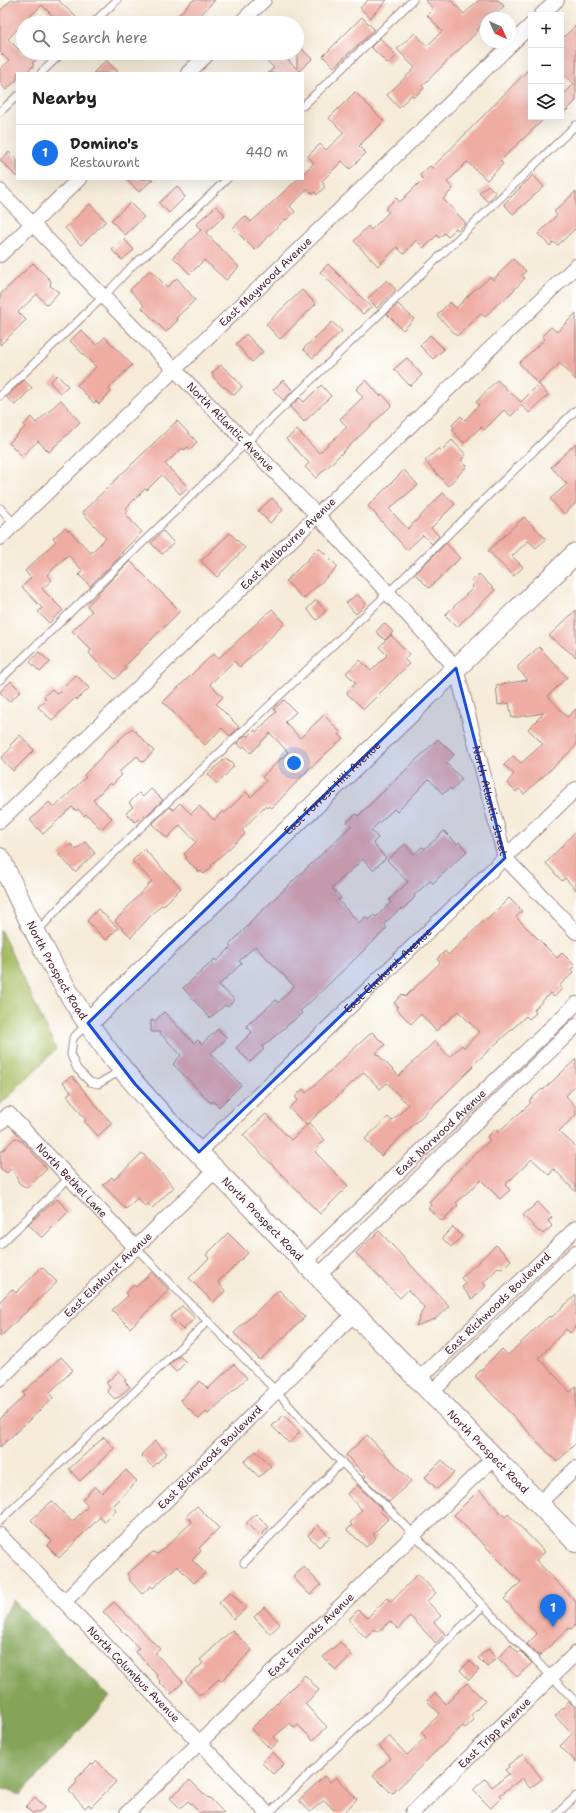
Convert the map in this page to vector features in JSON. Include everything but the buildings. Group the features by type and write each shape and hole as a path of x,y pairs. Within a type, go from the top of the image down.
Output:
{"main road":[{"name":"East Forrest Hill Avenue","path":"88,1023 576,553"},
{"name":"North Prospect Road","path":"0,858 36,934 67,990 88,1023 123,1070 165,1118 576,1542"}],"street":[{"path":"247,16 264,0"},
{"path":"544,12 556,0"},
{"name":"East Maywood Avenue","path":"0,538 528,28"},
{"path":"189,72 202,60"},
{"path":"0,255 78,180"},
{"name":"North Atlantic Avenue","path":"0,191 175,368 317,515 456,668"},
{"name":"East Melbourne Avenue","path":"0,821 576,266"},
{"name":"North Atlantic Street","path":"456,668 505,858 576,932"},
{"name":"East Elmhurst Avenue","path":"199,1152 576,789"},
{"name":"East Norwood Avenue","path":"312,1268 576,1004"},
{"name":"East Norwood Avenue","path":"312,1268 576,1026"},
{"name":"North Bethel Lane","path":"4,1118 69,1178 135,1247"},
{"name":"East Elmhurst Avenue","path":"0,1379 216,1170"},
{"name":"East Richwoods Boulevard","path":"425,1386 576,1228"},
{"name":"East Richwoods Boulevard","path":"425,1386 576,1252"},
{"name":"East Richwoods Boulevard","path":"64,1601 355,1313"},
{"name":"East Fairoaks Avenue","path":"127,1813 494,1457"},
{"path":"539,1503 576,1468"},
{"name":"North Columbus Avenue","path":"0,1535 268,1813"},
{"name":"East Tripp Avenue","path":"412,1813 576,1653"}],"lane":[{"path":"100,16 117,0"},
{"path":"304,105 413,0"},
{"path":"42,72 55,60"},
{"path":"0,112 16,97"},
{"path":"0,680 576,125"},
{"path":"0,396 104,296 134,264 156,247 226,180"},
{"path":"36,934 75,890 388,593 576,410"},
{"path":"0,508 15,524"},
{"path":"88,1023 73,1038 71,1055 78,1069 90,1082 98,1084 123,1070"},
{"path":"0,1245 69,1178"},
{"path":"135,1247 576,1702"},
{"path":"0,1521 208,1321"},
{"path":"244,1563 342,1462"},
{"path":"268,1813 483,1606"},
{"path":"558,1813 576,1796"}],"highlighted area":[{"path":"456,668 505,858 199,1152 135,1084 88,1023"}],"green space":[{"path":"0,929 56,1049 0,1105"},
{"path":"13,1600 110,1697 20,1795 0,1788 0,1622"}],"place":[{"name":"Domino's","path":"553,1627"}]}
